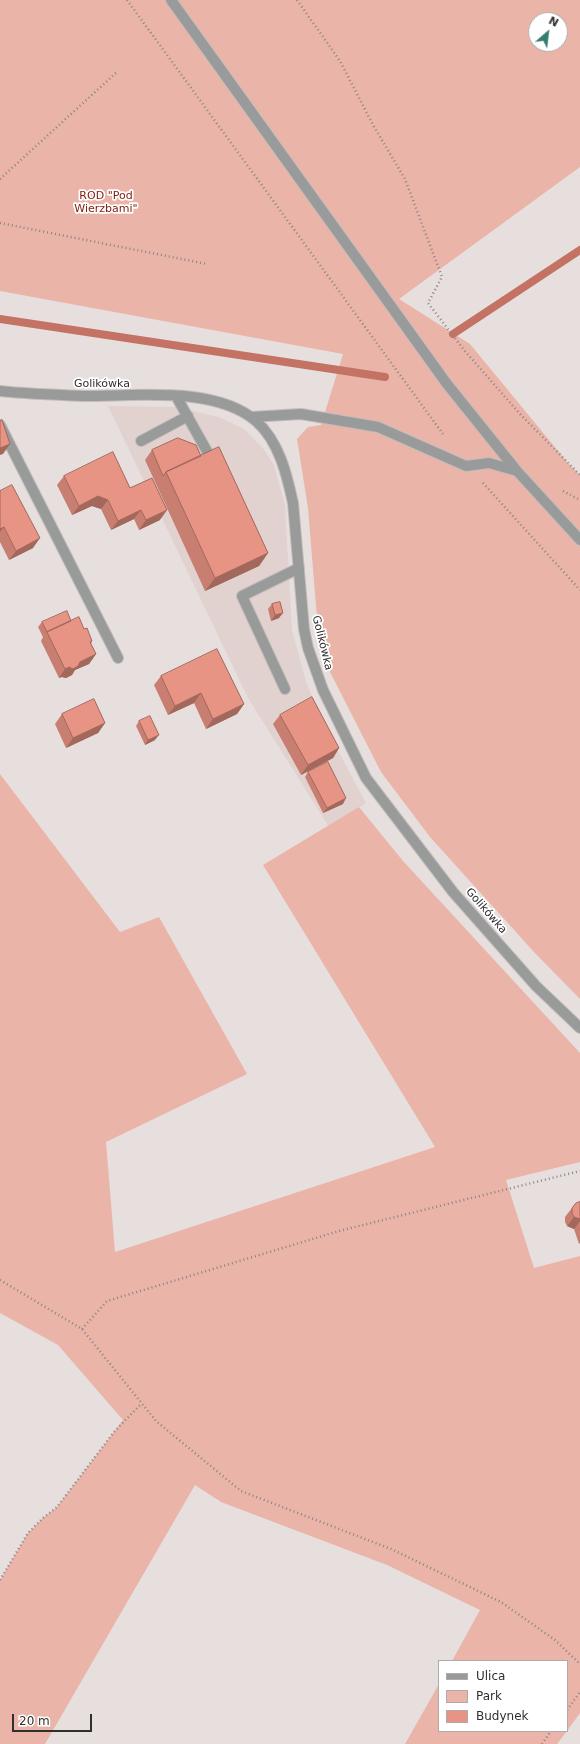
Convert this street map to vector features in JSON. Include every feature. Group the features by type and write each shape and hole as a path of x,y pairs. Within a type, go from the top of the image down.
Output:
{"street":[{"path":"171,0 447,384 517,471 580,540"},
{"name":"Golikówka","path":"0,391 54,395 176,396 201,398 239,409 251,417 269,435 284,468 293,503 304,629 314,665 329,705 366,778 453,892 536,986 580,1028"},
{"path":"176,396 208,453"},
{"path":"251,417 300,414 378,427 466,466 489,464 517,471"},
{"path":"141,441 188,416"},
{"path":"0,425 118,658"},
{"path":"285,689 242,596 299,568"}],"path":[{"path":"126,0 448,440"},
{"path":"297,0 340,61 373,125 406,179 442,276 428,303 479,368 520,414 580,475"},
{"path":"0,179 117,72"},
{"path":"0,223 207,264"},
{"path":"466,466 580,590"},
{"path":"82,1330 107,1301 339,1231 580,1171"},
{"path":"0,1280 82,1330 156,1421 241,1490 391,1550 501,1602 555,1640 580,1664"},
{"path":"0,1580 28,1533 57,1507 114,1432 142,1404"},
{"path":"568,1709 580,1692"},
{"path":"542,1744 550,1732"}],"shaded area":[{"path":"108,406 175,407 219,417 244,429 262,447 274,465 285,505 292,630 306,682 326,728 366,803 329,827 248,698"}],"green space":[{"name":"ROD \"Pod Wierzbami\"","path":"0,0 580,0 580,167 399,299 470,344 568,463 580,475 580,999 534,952 430,837 381,772 330,672 318,630 308,508 297,439 308,427 321,425 343,354 0,291"},
{"path":"0,774 120,932 159,917 247,1074 106,1142 115,1252 435,1147 263,865 359,807 403,861 580,1053 580,1162 506,1180 534,1268 580,1256 580,1713 568,1730 568,1660 453,1660 480,1610 387,1565 221,1502 195,1485 45,1744 0,1744 0,1580 28,1533 57,1507 123,1420 58,1345 0,1313"},
{"path":"438,1686 438,1732 566,1732 557,1744 405,1744"}],"building":[{"path":"2,420 10,444 0,448 0,421"},
{"path":"178,438 196,445 201,456 166,472 163,476 152,450"},
{"path":"219,447 268,553 215,578 166,472"},
{"path":"113,452 130,488 152,478 167,510 146,520 141,510 118,521 108,500 98,496 79,506 64,476"},
{"path":"12,485 40,538 16,551 4,527 0,529 0,491"},
{"path":"280,602 283,613 275,615 272,604"},
{"path":"67,611 71,621 47,632 42,622"},
{"path":"79,617 84,629 87,628 92,641 90,642 96,654 80,662 78,666 73,669 69,667 65,669 47,632"},
{"path":"217,649 244,704 213,719 201,693 175,706 161,676"},
{"path":"312,697 339,748 308,765 280,715"},
{"path":"94,699 105,723 73,738 62,714"},
{"path":"150,716 159,735 148,740 139,721"},
{"path":"328,762 346,798 327,808 308,772"},
{"path":"580,1202 580,1219 574,1217 572,1208 576,1203"}],"waterway":[{"path":"453,334 580,250"},
{"path":"0,319 385,377"}]}
